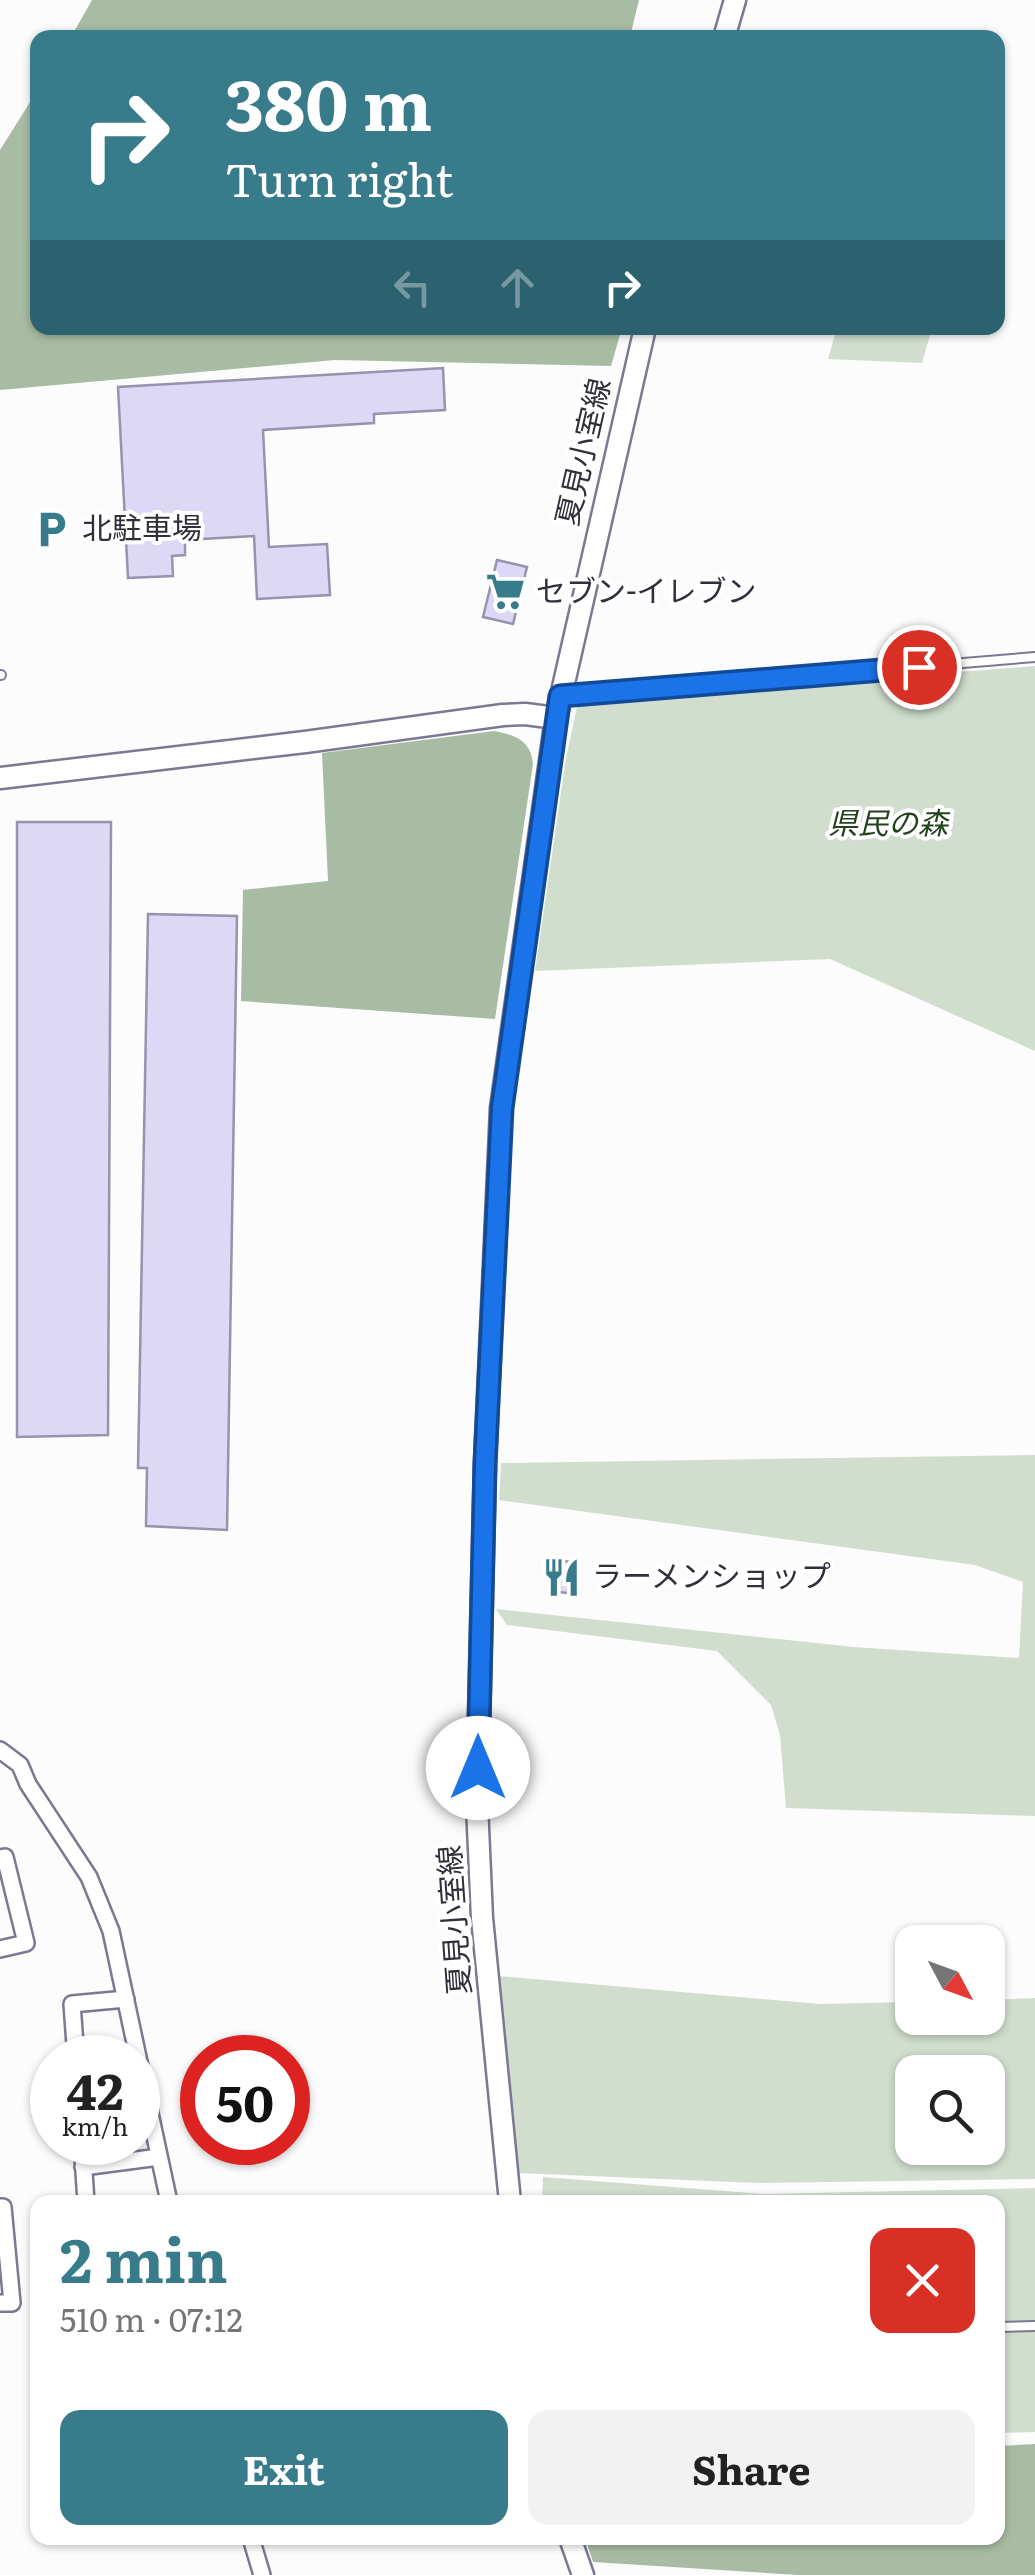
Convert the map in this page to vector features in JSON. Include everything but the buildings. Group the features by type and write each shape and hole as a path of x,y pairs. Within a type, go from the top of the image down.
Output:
{"main road":[{"path":"726,30 735,0"},
{"name":"夏見小室線","path":"509,2195 482,1918 478,1696 502,1108 560,696 643,335"},
{"path":"0,778 503,715 556,718"},
{"path":"572,2545 583,2575"}],"street":[{"path":"1,1751 20,1765 28,1784 89,1878 112,1932 134,2035"},
{"path":"0,1858 5,1857 26,1943 0,1948"},
{"path":"74,2035 72,2004 126,1999"},
{"path":"160,2157 168,2195"},
{"path":"85,2195 83,2167 98,2165"},
{"path":"0,2207 3,2206 12,2303 0,2303"},
{"path":"253,2545 262,2575"}],"lane":[{"path":"560,696 1035,658"},
{"path":"1005,2327 1035,2326"}],"green space":[{"path":"92,0 639,0 632,30 75,30"},
{"path":"30,102 30,335 620,335 611,366 335,360 0,390 0,150"},
{"path":"835,335 930,335 922,363 828,359"},
{"name":"県民の森","path":"1035,666 1035,1051 830,959 535,971 566,758 577,707 583,702"},
{"path":"494,731 521,740 529,749 533,764 495,1019 241,1001 243,890 328,881 322,753"},
{"path":"1035,1455 1035,1816 786,1808 780,1735 771,1705 717,1651 507,1625 496,1609 854,1647 1019,1658 1023,1582 975,1565 499,1500 501,1463"},
{"path":"498,1976 820,2004 895,2002 895,2035 1005,2035 1005,1999 1035,1998 1035,2179 758,2183 518,2173"},
{"path":"543,2177 764,2194 1035,2188 1035,2432 1005,2433 1005,2195 542,2195"},
{"path":"1035,2444 1035,2575 798,2575 593,2562 587,2545 1005,2545 1005,2446"}],"place":[{"name":"北駐車場","path":"52,529"},
{"name":"セブン-イレブン","path":"506,592"},
{"name":"ラーメンショップ","path":"562,1577"}],"route":[{"path":"478,1768 485,1464 502,1108 560,696 919,667"}]}
